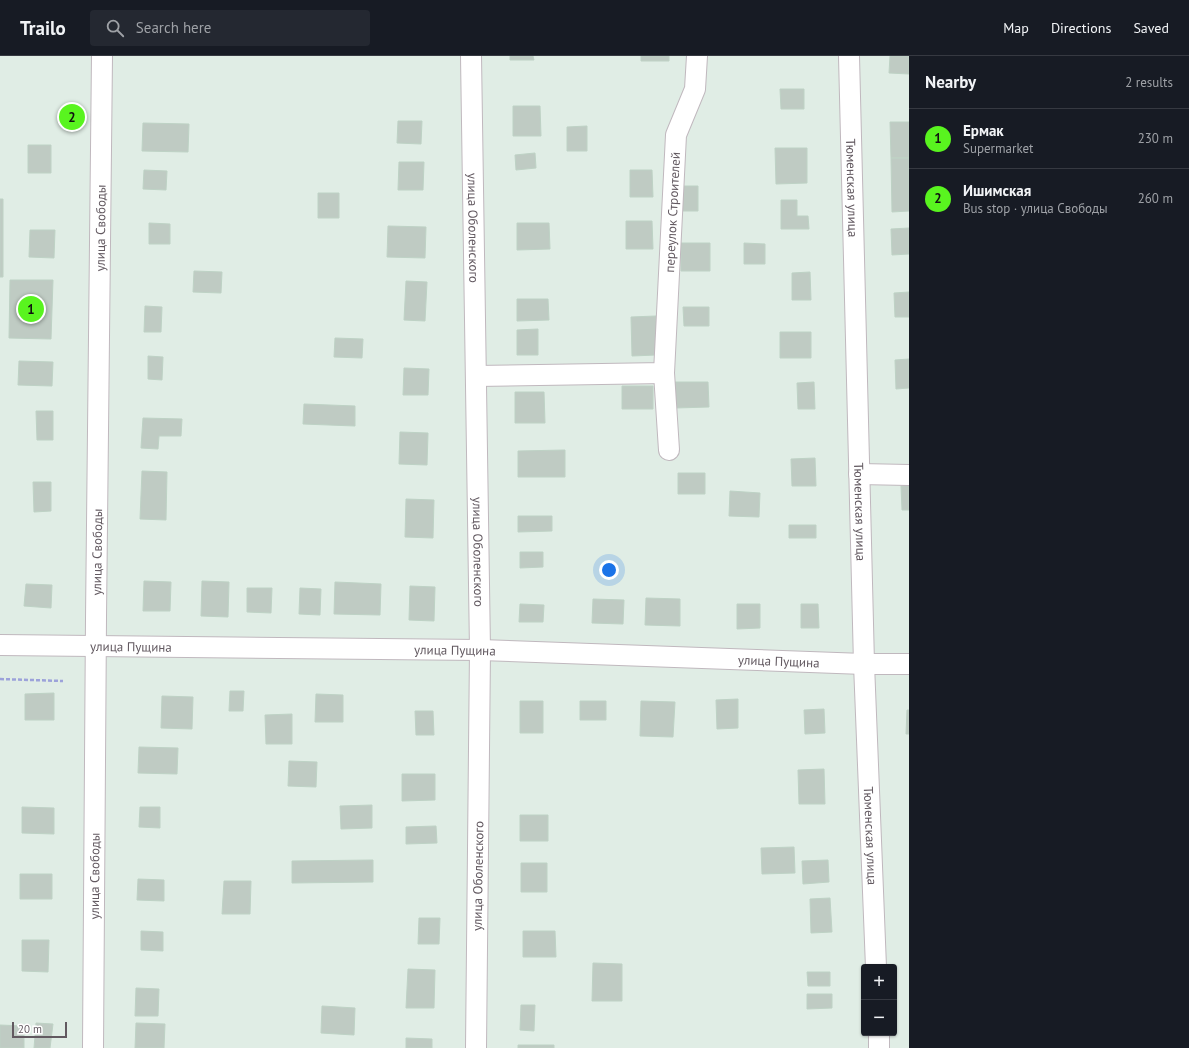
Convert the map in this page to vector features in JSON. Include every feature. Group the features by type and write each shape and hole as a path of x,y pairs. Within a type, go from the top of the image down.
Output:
{"street":[{"name":"улица Свободы","path":"93,1048 95,647 102,56"},
{"name":"улица Оболенского","path":"471,56 480,650 476,1048"},
{"name":"переулок Строителей","path":"669,450 664,373 676,135 695,89 697,56"},
{"name":"Тюменская улица","path":"849,56 864,664 876,964"},
{"path":"476,376 664,373"},
{"path":"859,474 909,475"},
{"name":"улица Пущина","path":"0,645 480,650 864,664 909,664"},
{"path":"879,1036 879,1048"}],"path":[{"path":"0,679 62,681"}],"building":[{"path":"510,56 533,56 534,60 510,60"},
{"path":"641,56 669,56 669,61 641,61"},
{"path":"890,56 909,56 909,74 889,73"},
{"path":"780,89 804,89 804,109 781,109"},
{"path":"513,106 540,106 541,136 513,136"},
{"path":"398,121 422,121 421,144 397,143"},
{"path":"890,122 909,122 909,158 891,158"},
{"path":"143,123 189,124 188,152 142,151"},
{"path":"587,126 587,151 567,151 567,127"},
{"path":"28,145 51,145 51,173 28,173"},
{"path":"775,148 807,148 807,183 776,184"},
{"path":"535,153 536,168 516,170 515,155"},
{"path":"891,158 909,158 909,211 892,212"},
{"path":"399,162 424,162 423,190 398,190"},
{"path":"144,170 167,171 166,190 143,189"},
{"path":"630,170 652,170 653,197 630,197"},
{"path":"680,186 698,186 698,211 681,211"},
{"path":"318,193 339,193 339,218 318,218"},
{"path":"0,199 3,199 3,277 0,277"},
{"path":"781,200 797,200 797,216 808,216 809,229 781,229"},
{"path":"626,221 652,221 653,249 626,249"},
{"path":"149,223 170,224 170,244 149,244"},
{"path":"517,223 549,223 550,249 517,250"},
{"path":"388,226 426,227 425,258 387,257"},
{"path":"909,228 909,254 892,255 891,229"},
{"path":"30,230 55,230 54,258 29,257"},
{"path":"681,243 710,243 710,271 681,271"},
{"path":"744,243 765,244 765,264 744,264"},
{"path":"194,271 222,272 221,293 193,292"},
{"path":"810,272 811,300 792,300 792,273"},
{"path":"10,280 53,280 51,339 9,338"},
{"path":"406,281 427,282 425,321 404,320"},
{"path":"909,292 909,317 895,317 894,293"},
{"path":"517,299 548,299 549,320 517,321"},
{"path":"145,306 162,307 161,332 144,332"},
{"path":"683,307 709,307 709,326 684,326"},
{"path":"656,316 656,355 632,356 631,317"},
{"path":"538,329 538,355 517,355 517,330"},
{"path":"780,332 811,332 811,358 780,358"},
{"path":"335,338 363,339 362,358 334,357"},
{"path":"148,356 163,357 162,380 148,379"},
{"path":"909,359 909,388 896,389 895,360"},
{"path":"19,361 53,362 52,386 18,385"},
{"path":"404,368 429,369 428,395 403,395"},
{"path":"675,382 708,382 709,407 675,408"},
{"path":"814,382 815,409 798,409 797,383"},
{"path":"622,386 653,386 653,409 622,409"},
{"path":"515,392 544,392 545,423 515,423"},
{"path":"304,404 355,406 355,426 303,424"},
{"path":"36,411 53,411 53,440 37,440"},
{"path":"143,418 182,419 181,436 159,436 158,449 141,448"},
{"path":"400,432 428,433 427,465 399,464"},
{"path":"565,450 565,477 518,477 518,451"},
{"path":"815,458 816,486 792,486 791,459"},
{"path":"142,471 167,472 166,520 140,519"},
{"path":"678,473 705,473 705,494 678,494"},
{"path":"33,482 51,482 51,511 34,512"},
{"path":"909,485 909,510 902,510 901,486"},
{"path":"730,491 760,493 759,517 729,516"},
{"path":"406,499 434,500 433,538 405,537"},
{"path":"518,516 552,516 552,531 518,532"},
{"path":"789,525 816,525 816,538 789,538"},
{"path":"520,552 543,552 543,567 520,568"},
{"path":"144,581 171,582 170,611 143,611"},
{"path":"202,581 229,582 228,617 201,616"},
{"path":"335,582 381,584 380,615 334,614"},
{"path":"26,584 52,585 51,608 24,606"},
{"path":"410,586 435,587 434,621 409,620"},
{"path":"247,588 272,588 271,613 247,612"},
{"path":"300,588 321,589 320,615 299,614"},
{"path":"646,598 680,599 680,626 645,625"},
{"path":"593,599 624,600 623,624 592,623"},
{"path":"520,604 544,605 543,622 519,622"},
{"path":"737,604 760,604 760,628 737,629"},
{"path":"801,604 818,604 819,628 801,628"},
{"path":"230,691 244,691 243,711 229,711"},
{"path":"54,693 54,720 25,720 25,694"},
{"path":"316,694 343,695 343,722 315,722"},
{"path":"162,696 193,697 192,729 161,728"},
{"path":"738,699 738,728 717,729 716,700"},
{"path":"520,701 543,701 543,733 520,733"},
{"path":"580,701 606,701 606,720 580,720"},
{"path":"641,701 675,702 673,737 640,736"},
{"path":"824,709 825,733 805,734 804,710"},
{"path":"907,710 909,710 909,734 906,734"},
{"path":"415,711 433,711 434,735 416,735"},
{"path":"292,714 292,744 266,744 265,715"},
{"path":"139,747 178,748 177,774 138,773"},
{"path":"289,761 317,762 316,787 288,786"},
{"path":"824,769 825,804 799,804 798,770"},
{"path":"402,774 435,774 435,800 402,801"},
{"path":"372,805 372,828 341,829 340,806"},
{"path":"22,807 54,808 54,834 22,833"},
{"path":"140,807 160,807 160,828 139,827"},
{"path":"520,815 548,815 548,841 520,841"},
{"path":"436,826 437,843 406,844 406,827"},
{"path":"794,847 795,873 762,874 761,848"},
{"path":"373,860 373,882 292,883 292,861"},
{"path":"828,860 829,882 803,884 802,861"},
{"path":"521,863 547,863 547,892 521,892"},
{"path":"20,874 52,874 52,899 20,899"},
{"path":"138,879 164,880 164,901 137,900"},
{"path":"224,881 251,881 250,914 222,914"},
{"path":"830,898 832,932 811,933 810,899"},
{"path":"419,918 440,918 439,944 418,944"},
{"path":"141,931 163,932 163,951 141,950"},
{"path":"523,931 555,931 556,957 523,957"},
{"path":"22,940 49,940 48,972 22,971"},
{"path":"593,963 622,964 622,1001 592,1001"},
{"path":"408,969 435,970 434,1008 406,1008"},
{"path":"807,972 830,972 830,986 808,986"},
{"path":"136,988 159,989 158,1016 135,1016"},
{"path":"807,994 832,994 832,1008 807,1009"},
{"path":"521,1005 535,1005 534,1031 520,1030"},
{"path":"322,1006 355,1008 354,1035 321,1033"},
{"path":"36,1023 53,1024 50,1048 34,1048"},
{"path":"136,1023 165,1024 164,1048 135,1048"},
{"path":"0,1025 24,1026 24,1048 0,1048"},
{"path":"406,1038 432,1039 432,1048 406,1048"},
{"path":"518,1045 554,1045 554,1048 518,1048"}],"place":[{"name":"Ишимская","path":"72,117"},
{"name":"Ермак","path":"31,309"}]}
